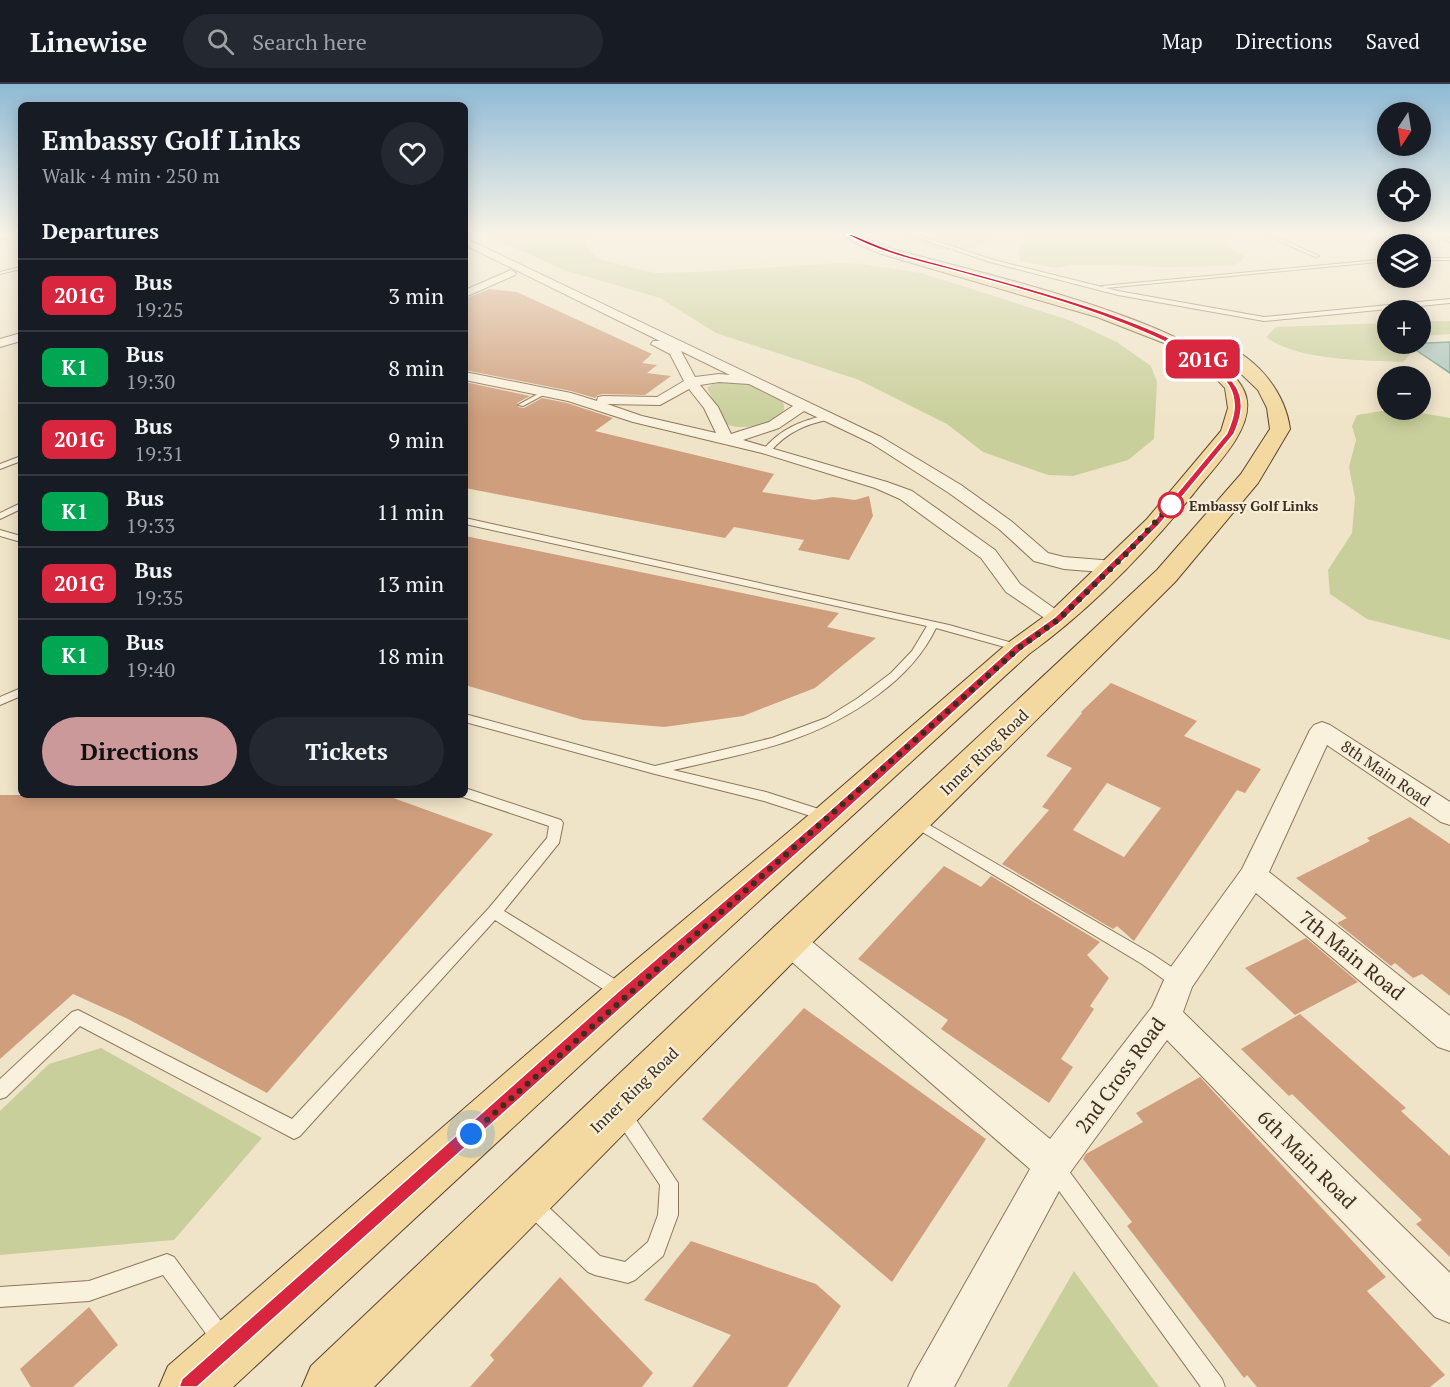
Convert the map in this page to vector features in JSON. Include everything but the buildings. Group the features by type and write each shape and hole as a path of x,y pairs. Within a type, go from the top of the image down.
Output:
{"main road":[{"path":"189,1387 626,995 1019,648 1059,619 1156,524 1230,434 1238,417 1238,401 1231,383 1211,364 1154,333 1040,296"},
{"name":"Inner Ring Road","path":"332,1387 617,1106 1166,576 1250,478 1280,429 1277,406 1265,385 1242,364 1185,332 1072,296"}],"street":[{"path":"551,296 675,352 691,382 711,407 727,440"},
{"path":"575,296 876,440 955,489 1005,525 1041,557 1064,563 1114,567"},
{"path":"0,343 18,338"},
{"path":"0,343 18,345"},
{"path":"0,350 18,352"},
{"path":"468,376 547,391 638,419 767,450 881,485 906,495 988,554 1013,588 1059,619"},
{"path":"571,397 625,401 660,400 691,382 719,378 757,382"},
{"path":"727,440 774,425 803,405"},
{"name":"8th Main Road","path":"1322,730 1450,815"},
{"name":"2nd Cross Road","path":"930,1387 1053,1165 1165,1016 1179,981 1253,875 1322,730"},
{"name":"7th Main Road","path":"1253,875 1450,1036"},
{"path":"788,940 1053,1165"},
{"name":"6th Main Road","path":"1165,1016 1450,1302"}],"lane":[{"path":"1142,296 1264,319 1450,301"},
{"path":"521,405 547,391"},
{"path":"767,450 778,436 794,426 828,417"},
{"path":"0,467 18,459"},
{"path":"0,516 18,507"},
{"path":"468,522 933,625 1019,648"},
{"path":"0,533 18,538"},
{"path":"655,770 765,744 815,728 860,702 898,673 922,648 933,625"},
{"path":"0,701 18,693"},
{"path":"468,719 655,770 766,797 830,817"},
{"path":"0,1091 78,1017 294,1130 494,912 554,839 556,823 468,794"},
{"path":"913,821 1147,959 1179,981"},
{"path":"494,912 626,995"},
{"path":"525,1197 565,1239 595,1265 628,1273 656,1249 668,1215 669,1183 617,1106"},
{"path":"1053,1165 1214,1387"},
{"path":"0,1297 89,1291 167,1264 229,1350"}],"green space":[{"path":"652,296 993,296 1069,320 1117,342 1151,366 1157,382 1154,439 1128,460 1073,476 1048,475 983,452 947,424 859,380 716,333 660,298"},
{"path":"1431,321 1450,321 1450,334 1431,335"},
{"path":"1377,323 1377,354 1410,354 1403,362 1351,360 1313,355 1279,345 1266,337 1276,327"},
{"path":"724,381 760,388 778,397 783,402 784,409 781,415 767,423 748,427 731,426 725,423 707,388"},
{"path":"1377,412 1377,420 1431,420 1431,415 1450,418 1450,640 1367,619 1330,594 1328,570 1352,533 1355,498 1349,467 1356,440 1352,426 1357,415"},
{"path":"101,1048 262,1138 174,1240 0,1255 0,1111 49,1064"},
{"path":"1074,1271 1159,1387 1007,1387"}],"water":[{"path":"1450,342 1450,373 1422,354 1431,354 1431,343"}],"bus line":[{"name":"201G","path":"189,1387 626,995 1019,648 1059,619 1156,524 1230,434 1238,417 1238,401 1231,383 1211,364 1154,333 1043,296"}],"place":[{"name":"Embassy Golf Links","path":"1171,505"}],"route":[{"path":"471,1134 1019,648 1059,619 1114,567 1156,524 1171,505"}]}
